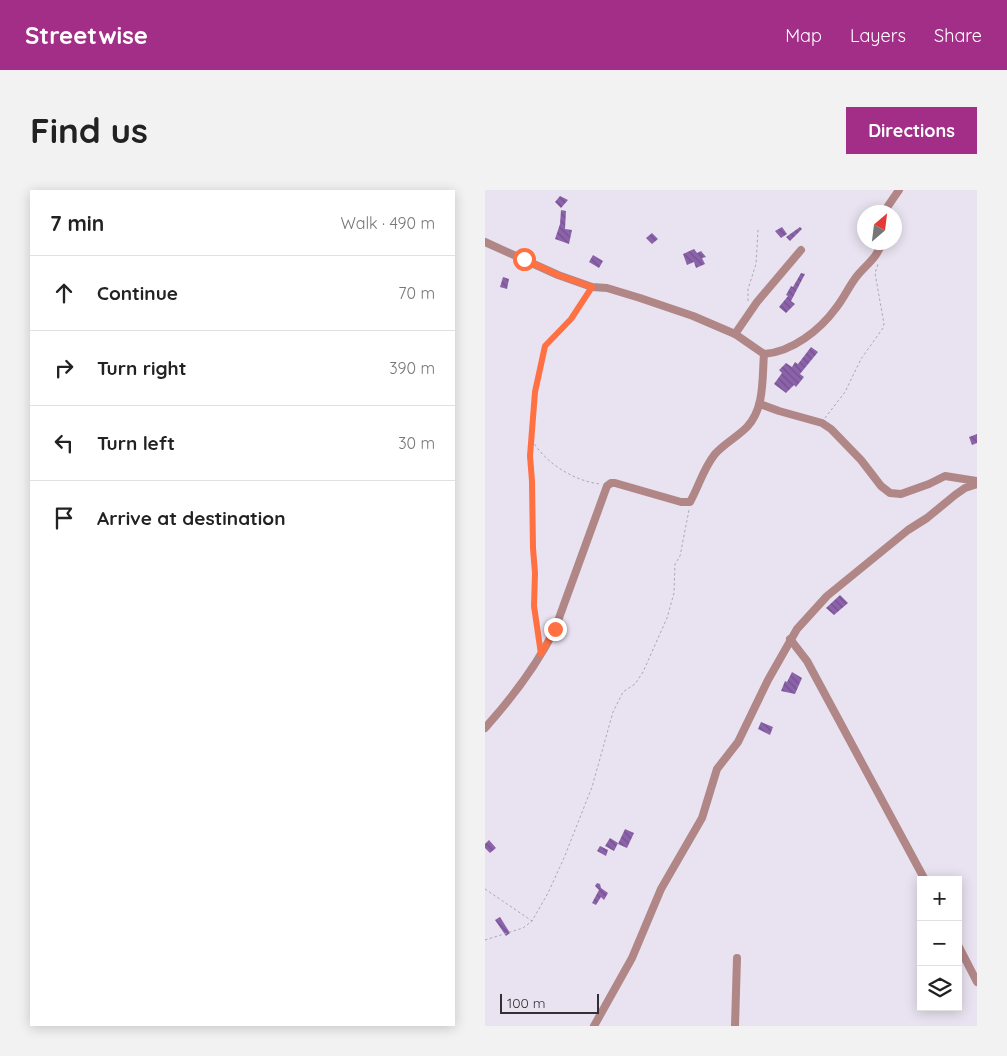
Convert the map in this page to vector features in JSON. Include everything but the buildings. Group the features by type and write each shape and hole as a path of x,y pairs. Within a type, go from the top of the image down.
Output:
{"street":[{"path":"889,205 899,190"},
{"path":"485,242 558,275 592,287 607,288 640,298 693,316 735,334 764,354 791,347 819,327 835,309 856,278 875,257 878,250"},
{"path":"735,334 757,302 801,250"},
{"path":"485,728 507,704 541,654 555,629 585,551 605,489 609,484 615,483 681,502 690,502 699,479 715,454 753,420 760,404 764,354"},
{"path":"760,404 822,423 831,429 861,460 881,486 890,493 901,494 945,476 977,483"},
{"path":"594,1026 632,958 661,889 702,818 717,769 738,742 768,680 797,629 827,596 908,530 927,518 965,488 977,483"},
{"path":"790,639 807,662 923,876"},
{"path":"962,953 977,982"},
{"path":"735,1026 737,958"}],"path":[{"path":"748,302 748,289 756,264 758,230"},
{"path":"822,423 845,392 861,359 883,328 880,294 875,273 880,260"},
{"path":"541,654 534,606 535,573 530,456 535,392 545,346 571,319 592,287"},
{"path":"531,440 548,459 581,480 609,484"},
{"path":"485,940 515,932 532,921 564,858 592,787 615,706 623,692 635,684 643,672 667,618 674,593 675,564 680,556 690,502"},
{"path":"485,889 532,921"}],"route":[{"path":"524,259 558,275 592,287 564,328 545,346 535,392 530,456 532,470 531,511 535,573 534,606 541,654 555,629"}]}
